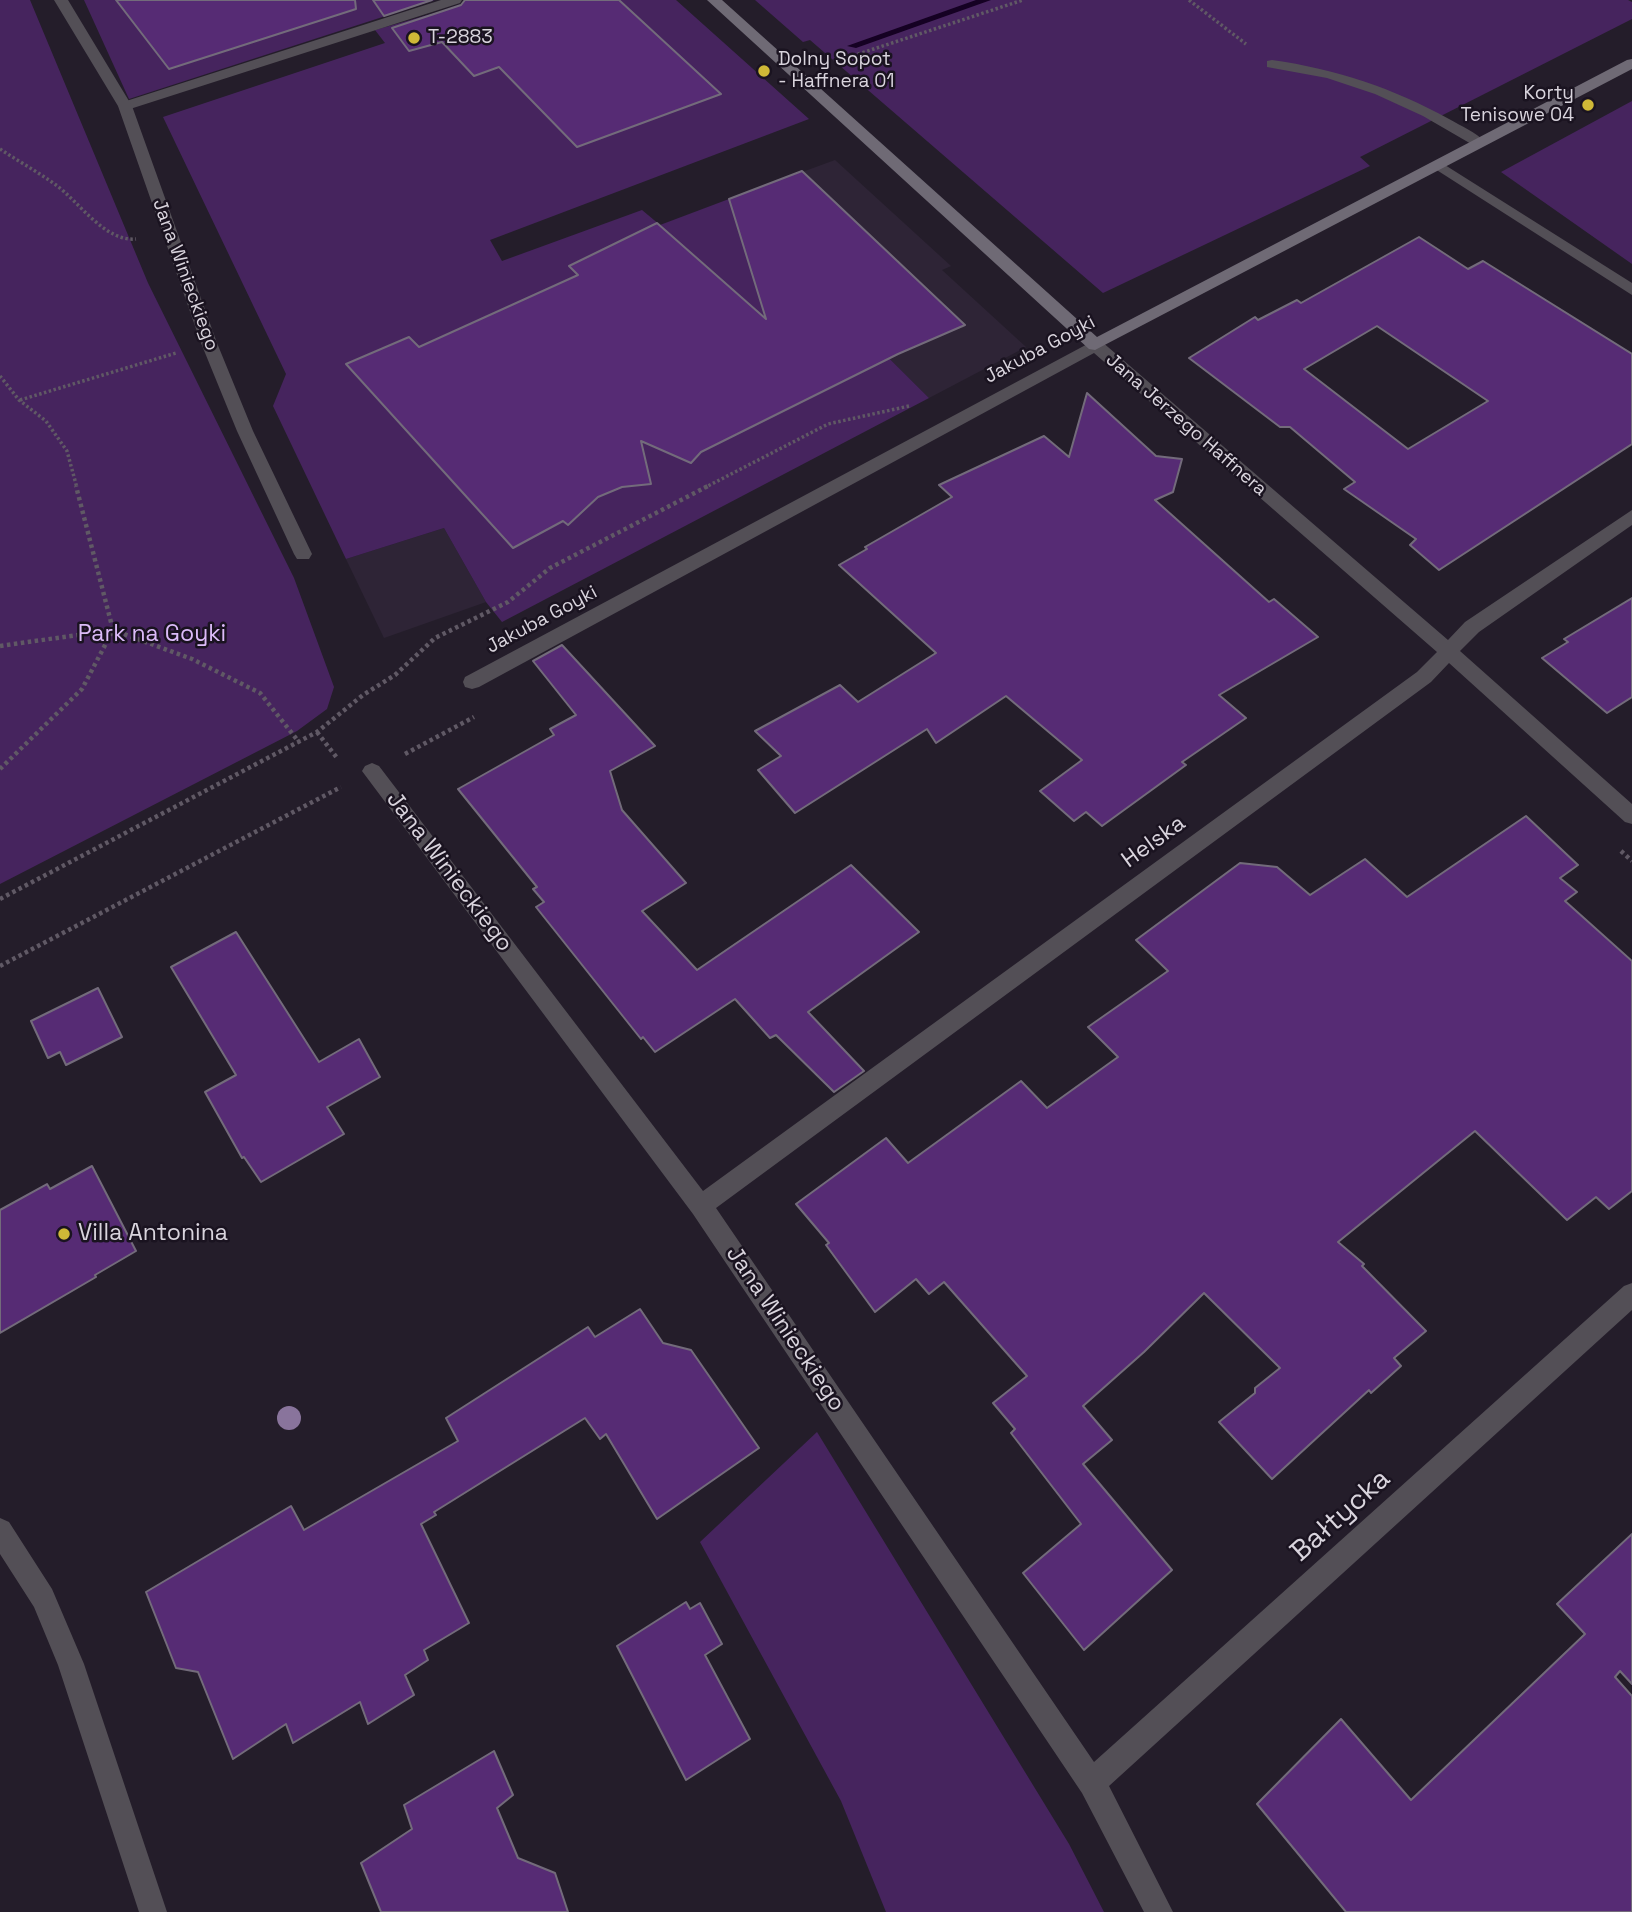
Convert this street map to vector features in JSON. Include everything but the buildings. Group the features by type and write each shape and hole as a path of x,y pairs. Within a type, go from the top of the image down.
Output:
{"street":[{"name":"Jana Winieckiego","path":"61,0 125,106 209,343 245,431 303,554"},
{"path":"125,106 455,0"},
{"name":"Jana Jerzego Haffnera","path":"714,0 1095,345 1448,651 1632,816"},
{"path":"1272,64 1303,68 1365,83 1397,96 1478,142"},
{"name":"Jakuba Goyki","path":"472,682 1095,345 1478,142 1632,64"},
{"path":"1437,164 1632,290"},
{"name":"Helska","path":"701,1206 1424,677 1472,626 1632,516"},
{"name":"Jana Winieckiego","path":"372,771 701,1206 1092,1783 1159,1912"},
{"name":"Bałtycka","path":"1092,1783 1632,1294"},
{"path":"0,1531 43,1598 71,1664 153,1912"}],"path":[{"path":"796,74 1023,0"},
{"path":"1189,0 1272,64"},
{"path":"0,149 57,186 97,222 124,240"},
{"path":"19,400 209,343"},
{"path":"0,376 19,400 46,421 67,451 113,630 82,689 0,769"},
{"path":"0,899 317,732 363,695 395,675 435,638 508,602 550,568 828,424 918,404"},
{"path":"0,646 113,630 192,659 260,693 299,742"},
{"path":"0,966 342,787"}],"shaded area":[{"path":"835,160 951,266 942,270 1026,347 929,398 729,199"},
{"path":"444,528 486,602 384,638 346,559"}],"green space":[{"name":"Park na Goyki","path":"0,0 30,0 148,283 294,578 334,687 327,709 297,731 0,884"},
{"path":"84,0 435,0 129,99"},
{"path":"481,0 676,0 809,119 490,240 502,261 642,210 660,225 729,199 929,398 502,622 486,602 444,528 346,559 273,406 286,374 163,117 385,43 375,30"},
{"path":"755,0 1628,0 1632,2 1632,19 1360,157 1370,166 1103,293 810,40 803,42"},
{"path":"1632,101 1632,264 1501,172"},
{"path":"817,1432 1069,1844 1104,1912 886,1912 841,1801 700,1542"}],"waterway":[{"path":"852,46 986,0"}],"place":[{"name":"T-2883","path":"414,38"},
{"name":"Dolny Sopot - Haffnera 01","path":"764,71"},
{"name":"Korty Tenisowe 04","path":"1588,105"},
{"name":"Villa Antonina","path":"64,1234"}]}
